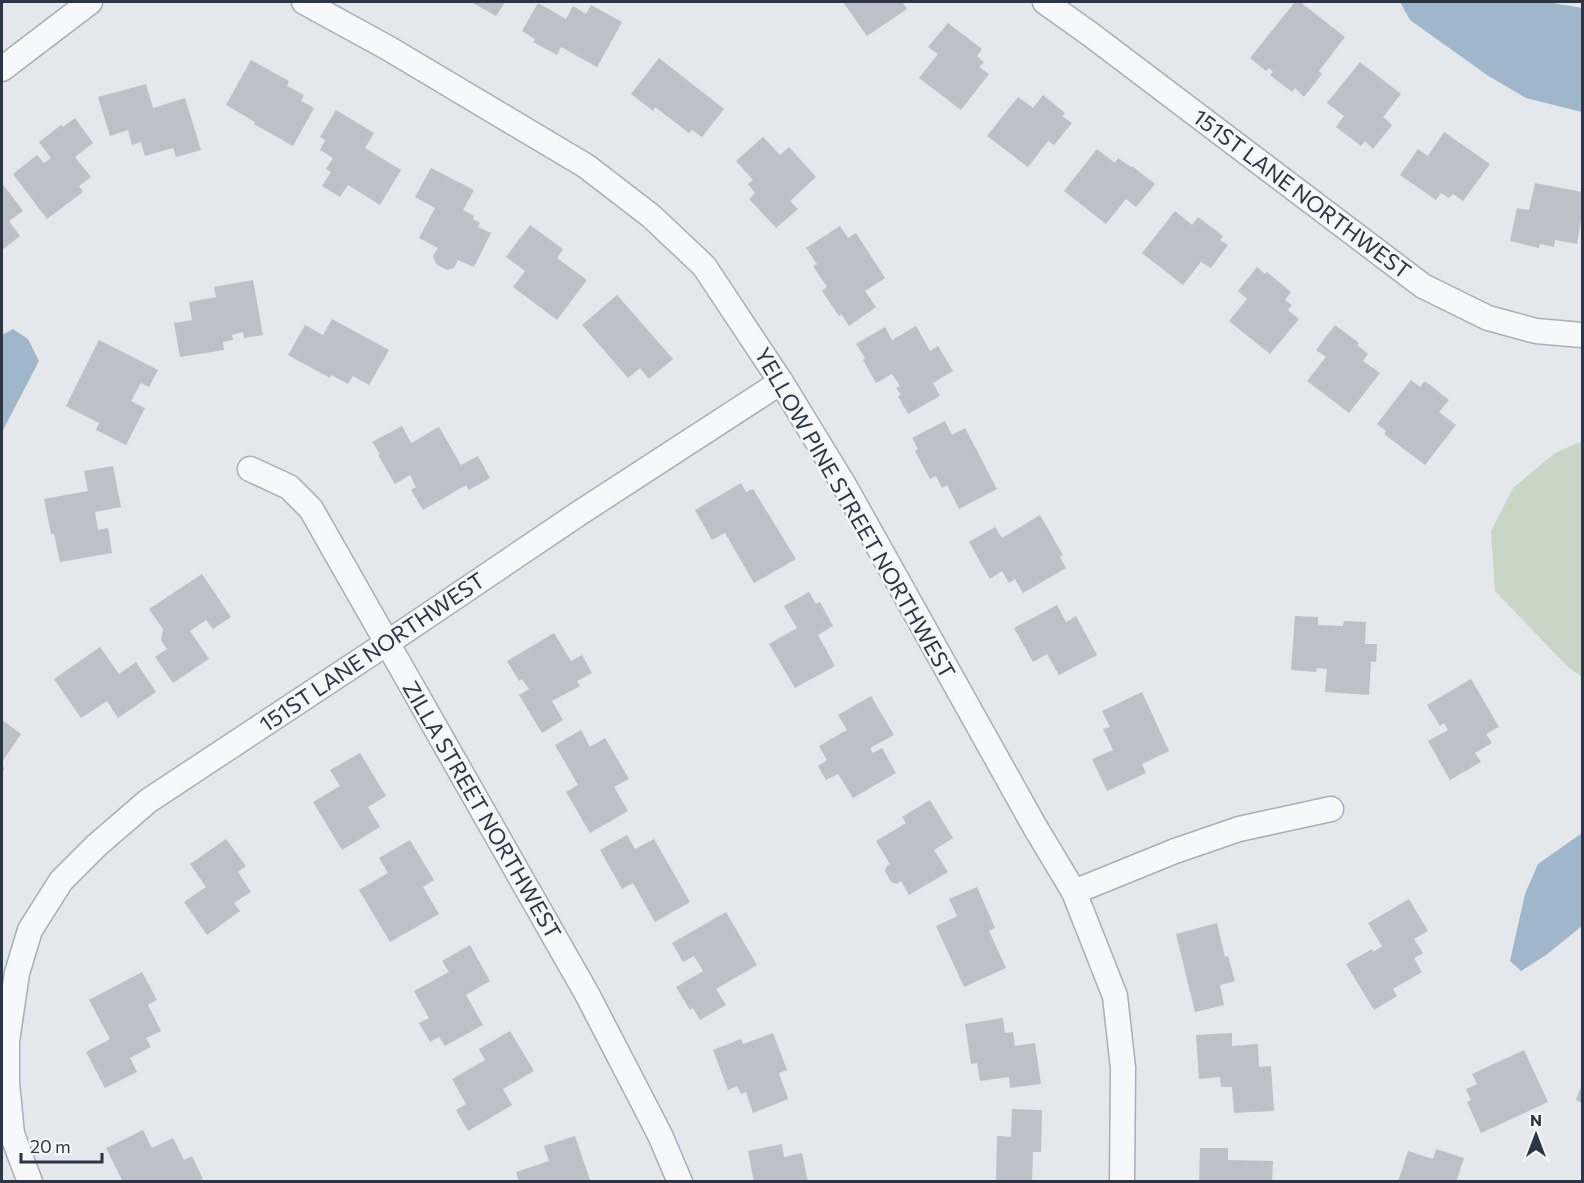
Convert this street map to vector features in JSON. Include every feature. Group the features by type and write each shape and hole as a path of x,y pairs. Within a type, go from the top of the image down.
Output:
{"street":[{"path":"2,69 90,2"},
{"name":"YELLOW PINE STREET NORTHWEST","path":"304,2 388,48 586,166 651,216 704,266 781,382 844,485 1074,892 1115,996 1123,1068 1122,1182"},
{"name":"151ST LANE NORTHWEST","path":"1044,2 1100,41 1424,286 1488,318 1536,332 1582,335"},
{"name":"151ST LANE NORTHWEST","path":"30,1182 12,1134 7,1083 7,1041 17,973 30,930 61,881 106,837 148,801 578,514 781,382"},
{"name":"ZILLA STREET NORTHWEST","path":"250,469 289,487 311,510 587,994 660,1135 680,1182"},
{"path":"1074,892 1175,851 1239,829 1331,808"}],"green space":[{"path":"1582,441 1582,677 1568,667 1495,591 1491,531 1513,488 1555,453"}],"water":[{"path":"1400,2 1547,2 1582,8 1582,112 1526,98 1487,75 1410,20"},
{"path":"13,329 28,339 39,361 2,432 2,335"},
{"path":"1582,833 1582,926 1546,955 1521,971 1510,961 1525,894 1538,864"}],"building":[{"path":"471,2 505,2 496,16"},
{"path":"843,2 902,2 907,9 867,36"},
{"path":"1295,2 1300,2 1345,37 1319,71 1322,74 1304,97 1295,88 1292,92 1270,75 1273,72 1269,68 1266,71 1250,58"},
{"path":"538,3 566,19 573,6 586,14 591,5 622,22 597,67 561,47 557,55 533,42 535,39 522,31"},
{"path":"948,23 982,49 977,56 984,62 979,67 989,74 961,110 919,78 938,54 928,47"},
{"path":"659,58 724,109 702,137 692,130 689,133 655,107 653,111 631,94"},
{"path":"251,60 289,81 287,86 304,95 301,101 314,108 293,146 226,105"},
{"path":"1360,62 1401,94 1383,117 1392,125 1373,149 1365,141 1361,146 1336,127 1344,116 1327,103"},
{"path":"146,84 153,108 185,98 201,150 176,157 173,148 145,156 141,142 132,145 128,130 110,136 98,97"},
{"path":"1043,95 1065,113 1062,116 1072,123 1054,145 1048,141 1028,167 987,136 1018,97 1033,108"},
{"path":"336,110 374,133 365,148 401,170 380,205 348,185 340,197 322,186 331,172 326,169 333,158 320,150 325,140 320,137"},
{"path":"75,118 93,143 75,157 91,177 79,186 83,192 47,219 13,174 37,155 44,163 51,158 39,142 61,125 63,127"},
{"path":"1444,132 1490,164 1463,201 1453,194 1449,198 1441,193 1436,200 1400,175 1418,149 1428,156"},
{"path":"763,137 780,155 789,147 816,177 790,201 798,209 776,228 749,199 755,193 748,184 753,180 736,161"},
{"path":"1097,149 1115,163 1118,158 1132,166 1155,184 1136,207 1126,199 1106,224 1064,191"},
{"path":"431,168 474,190 463,210 474,216 473,219 480,223 478,227 491,233 474,267 458,260 454,268 447,270 436,264 433,256 438,248 419,238 435,208 415,197"},
{"path":"2,183 23,211 9,221 20,236 2,250"},
{"path":"1535,183 1582,192 1582,215 1577,244 1555,240 1554,247 1540,244 1539,248 1510,241 1517,208 1529,210"},
{"path":"1175,211 1192,225 1198,217 1223,236 1220,240 1228,245 1211,268 1201,262 1183,285 1142,253"},
{"path":"530,225 563,249 557,258 587,280 557,320 513,287 525,271 506,257"},
{"path":"840,226 848,238 856,233 885,278 865,291 876,307 849,326 841,314 839,316 822,291 827,287 813,266 817,264 806,248"},
{"path":"1257,267 1265,274 1267,272 1291,292 1285,300 1292,305 1288,310 1299,319 1270,354 1229,321 1247,299 1238,291"},
{"path":"253,280 263,335 244,338 243,332 232,335 233,340 223,342 224,350 180,357 174,323 192,320 189,302 216,297 214,287"},
{"path":"617,295 673,359 649,379 640,368 628,378 582,325"},
{"path":"332,319 389,350 369,385 353,376 348,384 331,375 330,378 288,355 305,325 323,335"},
{"path":"1335,325 1359,343 1357,345 1368,354 1363,361 1380,373 1349,413 1307,381 1326,357 1316,350"},
{"path":"916,326 930,351 938,346 953,371 933,383 940,396 908,414 898,396 901,395 896,388 900,386 892,374 876,383 856,344 885,327 892,340"},
{"path":"99,340 158,370 149,387 141,383 131,401 145,408 126,445 96,430 99,423 66,406"},
{"path":"1411,380 1420,387 1425,381 1449,400 1439,412 1456,425 1425,465 1384,434 1386,431 1377,424"},
{"path":"945,421 952,435 965,428 997,489 959,509 947,485 942,488 936,476 930,479 915,451 918,449 912,438"},
{"path":"402,426 411,443 439,427 461,465 478,456 490,478 469,490 466,485 423,510 411,490 416,487 410,475 395,484 372,442"},
{"path":"113,466 121,507 95,512 98,530 108,528 112,553 60,562 54,534 51,534 44,499 88,491 84,471"},
{"path":"741,483 746,492 753,489 796,559 754,583 725,533 712,540 695,510"},
{"path":"1040,515 1063,555 1060,557 1066,568 1023,593 1015,579 1009,583 1002,571 990,579 969,542 995,527 1002,538"},
{"path":"202,574 231,617 213,629 206,620 190,631 209,659 173,683 155,657 167,649 161,640 163,629 149,609"},
{"path":"809,592 816,604 820,602 833,626 818,635 835,666 795,688 769,644 797,628 784,606"},
{"path":"1057,605 1066,622 1076,616 1097,655 1059,675 1047,654 1033,662 1014,628"},
{"path":"1295,616 1318,617 1318,625 1343,626 1344,621 1366,622 1365,644 1377,644 1376,662 1371,661 1369,695 1325,692 1327,669 1317,668 1316,672 1291,670"},
{"path":"554,633 571,661 582,655 592,673 577,681 580,686 552,701 563,720 542,733 519,695 529,689 522,679 519,681 507,661"},
{"path":"100,647 119,674 136,662 156,692 118,718 107,701 81,718 54,679"},
{"path":"1471,679 1499,727 1486,734 1492,743 1475,753 1481,762 1450,780 1428,741 1448,730 1444,723 1440,726 1427,705"},
{"path":"1142,692 1169,751 1142,764 1146,773 1107,791 1092,759 1113,750 1103,729 1110,727 1102,711"},
{"path":"871,696 894,735 870,748 873,753 882,748 896,773 853,798 838,774 826,780 818,766 827,760 819,746 847,730 838,715"},
{"path":"2,720 21,734 2,762"},
{"path":"581,730 590,747 605,738 629,779 614,787 628,811 590,833 566,792 578,785 555,745"},
{"path":"360,753 386,796 368,807 380,827 342,850 313,802 340,786 330,770"},
{"path":"930,800 953,838 934,850 948,872 909,895 901,881 897,884 891,882 885,871 890,864 876,841 906,823 902,817"},
{"path":"627,835 635,849 654,839 690,902 655,922 633,883 622,889 600,850"},
{"path":"226,839 246,866 238,872 251,892 234,903 240,911 207,935 184,902 206,887 190,864"},
{"path":"410,840 434,880 423,887 439,914 390,942 359,890 388,873 379,858"},
{"path":"977,887 995,928 989,931 1006,968 964,987 936,926 957,916 949,899"},
{"path":"1409,899 1428,931 1414,939 1423,953 1414,958 1422,972 1393,989 1397,996 1374,1010 1346,964 1382,946 1368,923"},
{"path":"726,912 757,965 716,989 726,1005 700,1020 693,1008 690,1010 676,987 703,971 694,956 683,962 672,943"},
{"path":"1217,923 1225,957 1228,956 1235,981 1220,985 1224,1005 1195,1012 1176,934"},
{"path":"470,945 490,981 466,995 483,1025 445,1046 439,1037 430,1042 419,1023 429,1018 414,991 449,972 442,961"},
{"path":"142,972 157,1000 148,1005 161,1031 146,1038 151,1047 130,1058 137,1072 105,1088 86,1052 110,1039 89,1000"},
{"path":"1003,1018 1005,1033 1013,1032 1015,1046 1035,1043 1041,1084 1010,1088 1009,1077 980,1081 977,1063 971,1064 965,1024"},
{"path":"510,1031 534,1071 503,1089 512,1105 468,1131 456,1110 466,1104 452,1079 485,1060 479,1049"},
{"path":"773,1033 787,1070 779,1073 788,1099 753,1113 746,1092 741,1094 737,1086 728,1090 713,1050 741,1039 743,1044"},
{"path":"1232,1033 1232,1046 1258,1044 1259,1067 1271,1066 1274,1111 1234,1113 1232,1087 1221,1087 1220,1077 1199,1079 1196,1035"},
{"path":"1524,1050 1548,1102 1481,1133 1467,1102 1471,1100 1466,1089 1477,1084 1472,1074"},
{"path":"1582,1084 1582,1103 1576,1100"},
{"path":"1012,1109 1042,1110 1041,1152 1033,1152 1032,1182 996,1182 997,1136 1011,1137"},
{"path":"143,1130 152,1148 173,1138 184,1160 192,1156 203,1179 197,1182 123,1182 106,1148"},
{"path":"575,1136 590,1180 586,1182 519,1182 516,1172 549,1161 544,1146"},
{"path":"782,1144 784,1157 802,1153 808,1182 754,1182 748,1151"},
{"path":"1200,1148 1228,1148 1228,1160 1273,1161 1272,1182 1199,1182"},
{"path":"1436,1149 1464,1158 1456,1182 1398,1182 1408,1151 1433,1159"}]}
